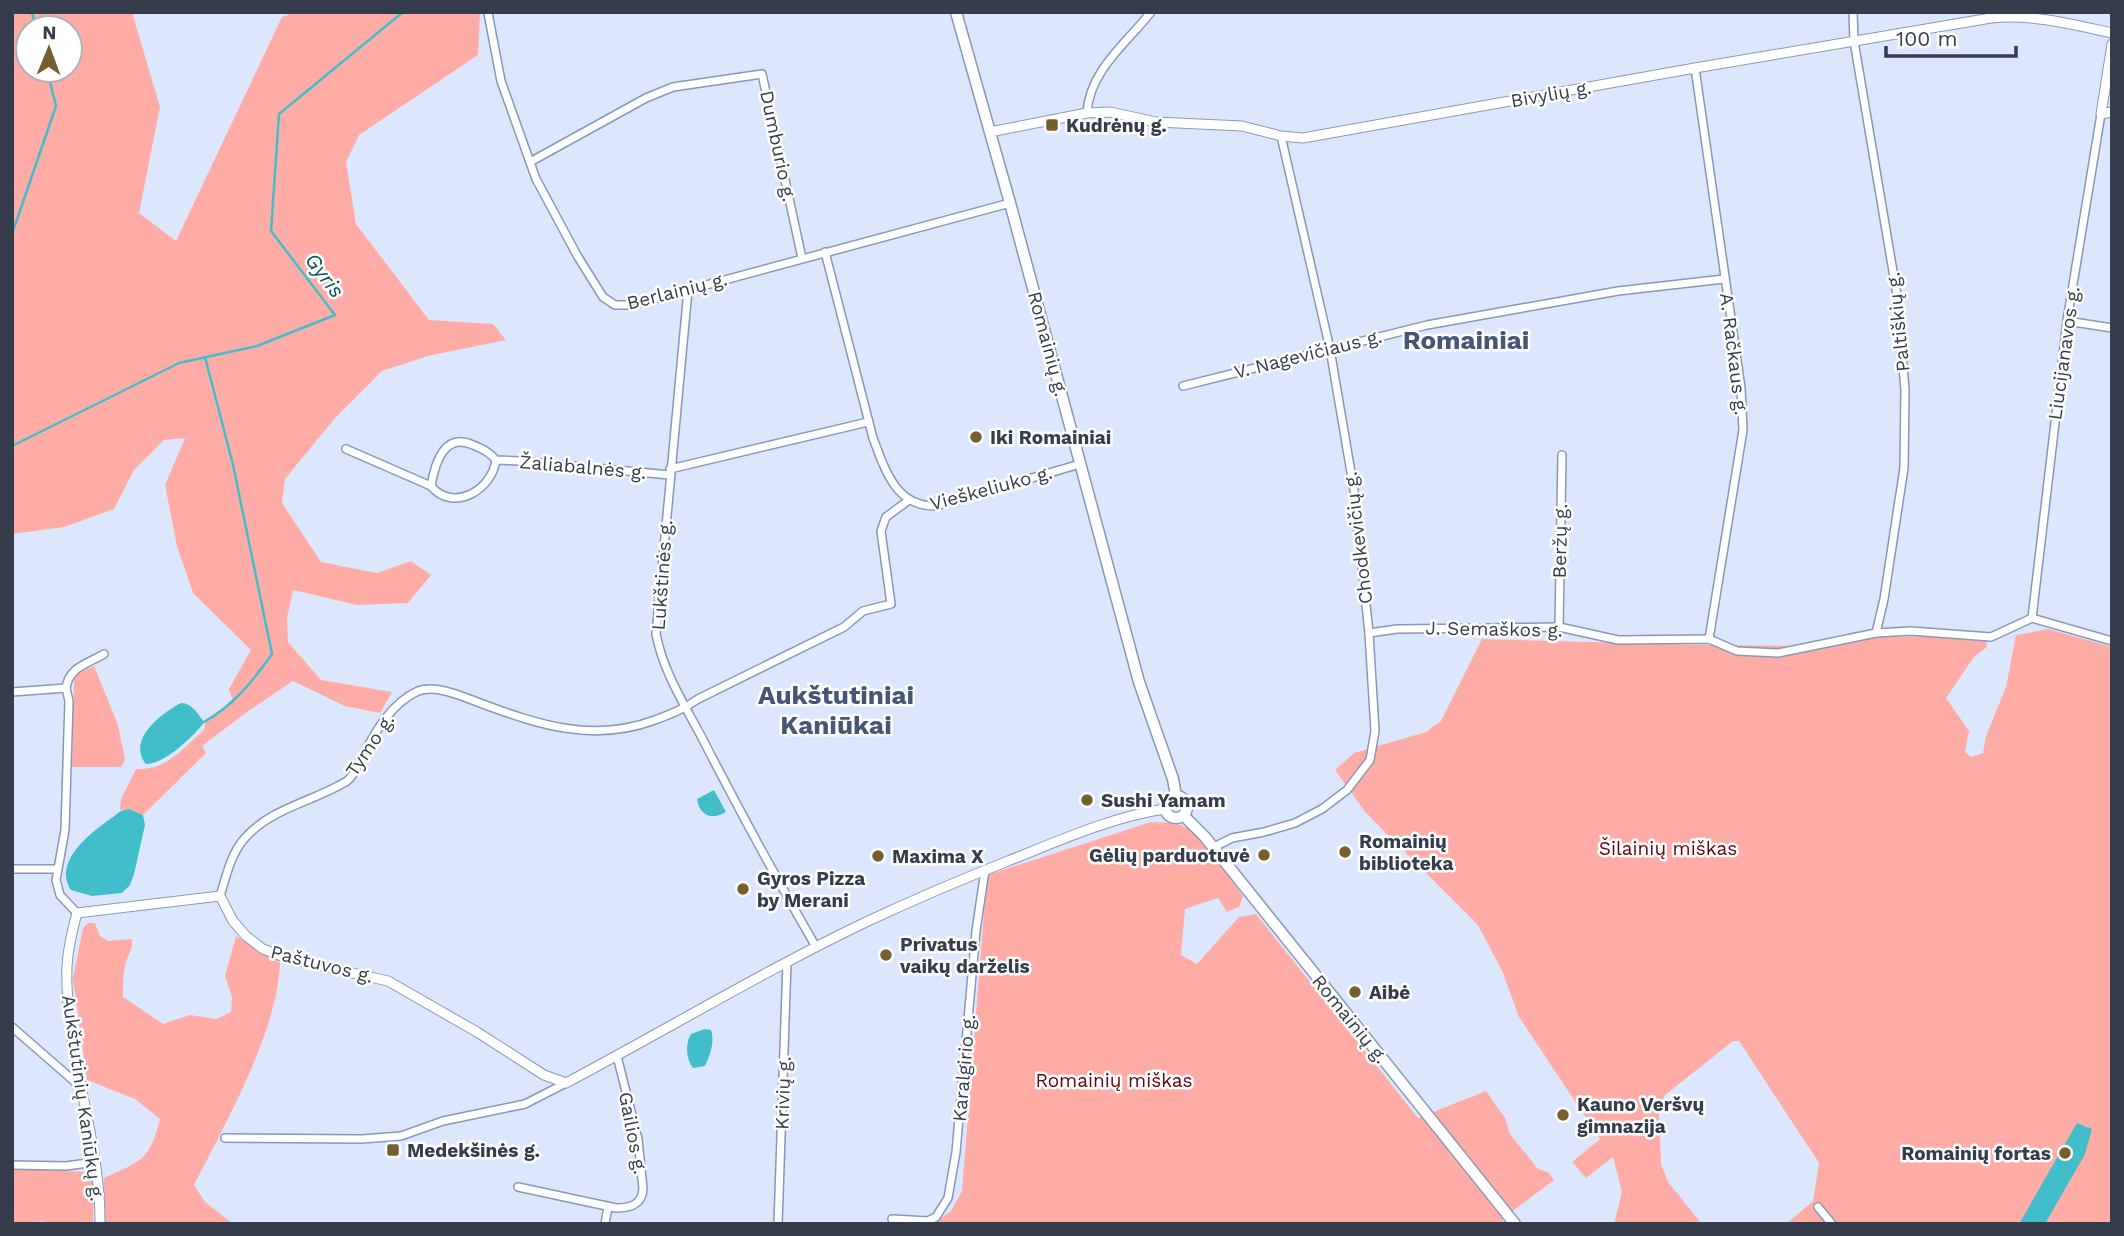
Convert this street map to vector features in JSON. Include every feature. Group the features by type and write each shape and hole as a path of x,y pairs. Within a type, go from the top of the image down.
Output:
{"main road":[{"name":"Romainių g.","path":"956,12 1139,682 1173,779 1176,796"},
{"path":"1176,796 1186,802 1187,809 1184,816 1172,818 1165,809 1166,802 1176,796"},
{"name":"Romainių g.","path":"1184,816 1213,847 1515,1224"}],"street":[{"path":"1087,113 1088,101 1107,62 1151,12"},
{"name":"Paltiškių g.","path":"1853,12 1854,41 1897,295 1905,390 1904,468 1876,633"},
{"name":"Berlainių g.","path":"488,13 501,81 536,178 578,257 603,297 609,302 632,305 1010,203"},
{"name":"Bivylių g.","path":"990,132 1087,113 1110,112 1180,124 1242,127 1281,136 1313,137 1991,18 2042,18 2112,33"},
{"name":"Liucijanavos g.","path":"2032,618 2067,321 2112,44"},
{"name":"A. Račkaus g.","path":"1695,68 1741,388 1743,430 1709,639"},
{"name":"Dumburio g.","path":"530,162 673,86 762,74 802,258"},
{"path":"2101,114 2112,112"},
{"name":"Chodkevičių g.","path":"1213,847 1232,838 1295,823 1347,790 1370,760 1376,718 1354,490 1330,349 1281,136"},
{"name":"Vieškeliuko g.","path":"825,252 868,422 883,463 901,493 909,500 922,506 936,506 1080,464"},
{"name":"V. Nagevičiaus g.","path":"1183,386 1440,322 1618,291 1724,279"},
{"name":"Lukštinės g.","path":"688,290 656,634 659,648 685,709 816,947"},
{"path":"2067,321 2112,328"},
{"path":"670,472 868,422"},
{"name":"Žaliabalnės g.","path":"431,486 441,455 452,442 465,441 488,451 496,460 670,472"},
{"name":"Žaliabalnės g.","path":"346,449 431,486 439,494 459,498 479,491 496,460"},
{"name":"Beržų g.","path":"1559,627 1562,455"},
{"name":"Tymo g.","path":"220,896 232,860 245,838 269,819 349,779 378,727 391,711 420,691 438,691 465,697 506,713 562,729 606,732 637,726 685,709 698,699 844,627 863,611 891,604 881,531 886,517 909,500"},
{"path":"2032,618 2112,641"},
{"name":"J. Semaškos g.","path":"1369,633 1397,629 1559,627 1618,640 1709,639 1737,651 1778,653 1876,633 1911,631 1991,637 2032,618"},
{"path":"104,654 73,671 68,677 67,806 56,880 60,895 77,913 220,896"},
{"path":"12,692 66,688"},
{"path":"225,1138 362,1139 401,1136 443,1121 525,1104 866,922 1062,840 1148,811 1165,809"},
{"path":"12,869 57,869"},
{"name":"Karalgirio g.","path":"892,1219 928,1221 936,1217 948,1198 956,1152 976,932 985,870"},
{"name":"Paštuvos g.","path":"220,896 233,921 262,949 290,959 388,981 477,1032 544,1075 566,1083"},
{"name":"Aukštutinių Kaniūkų g.","path":"77,913 69,950 67,989 100,1190 100,1224"},
{"name":"Krivių g.","path":"778,1224 787,962"},
{"path":"12,1027 82,1088"},
{"name":"Gailios g.","path":"608,1207 632,1206 643,1196 638,1139 617,1056"},
{"path":"12,1165 66,1166 95,1162"},
{"path":"518,1187 608,1207 606,1224"},
{"path":"1818,1207 1832,1224"}],"green space":[{"path":"12,12 132,12 160,107 139,213 176,241 282,17 296,12 480,12 478,55 359,135 346,162 356,224 429,320 493,324 506,340 428,356 382,371 336,417 285,479 282,503 321,562 377,573 411,561 431,575 408,603 357,605 293,590 287,618 288,642 321,680 392,692 380,713 345,706 293,681 202,746 206,753 143,815 129,809 120,810 121,799 136,769 147,769 173,757 204,730 206,719 233,702 229,689 251,650 193,593 177,546 165,485 185,438 164,440 134,470 114,509 64,527 12,534"},
{"name":"Šilainių miškas","path":"2048,629 2112,647 2112,1224 1786,1224 1813,1201 1819,1163 1739,1041 1733,1041 1664,1096 1659,1115 1661,1164 1668,1182 1702,1224 1614,1224 1622,1192 1613,1157 1586,1178 1572,1162 1600,1139 1519,1017 1503,973 1478,925 1365,812 1335,770 1354,753 1426,732 1441,721 1482,639 1822,646 1886,636 1982,638 1987,647 1974,657 1946,698 1969,731 1965,752 1971,757 1983,753 1986,736 2006,687 2016,635"},
{"path":"94,666 118,725 125,760 121,767 72,767 74,678 76,674"},
{"name":"Romainių miškas","path":"1151,822 1176,823 1200,835 1243,896 1239,907 1227,912 1218,898 1185,909 1181,955 1197,964 1239,917 1256,914 1418,1118 1486,1091 1505,1118 1510,1134 1538,1169 1548,1172 1554,1180 1502,1219 1505,1224 933,1224 951,1211 962,1191 987,875"},
{"path":"88,923 95,923 100,936 108,941 132,939 124,970 123,997 163,1024 190,1015 216,1019 231,1012 232,997 225,976 236,936 280,963 277,989 260,1047 248,1077 194,1185 205,1202 233,1224 104,1224 104,1178 142,1158 152,1143 160,1119 135,1099 87,1080 73,978 83,928"},
{"path":"12,1169 90,1172 94,1181 93,1224 44,1224 43,1221 12,1224"}],"water":[{"path":"181,703 194,710 203,724 169,755 146,764 140,746 143,737 156,721"},
{"path":"714,790 726,812 712,816 701,810 697,799"},
{"path":"129,809 143,815 145,825 130,885 122,893 92,896 71,890 67,869 76,850 102,825 121,811"},
{"path":"705,1029 711,1030 710,1053 705,1066 693,1068 688,1056 689,1038 691,1034"},
{"path":"2077,1123 2092,1129 2085,1154 2045,1224 2019,1224"}],"waterway":[{"name":"Gyris","path":"12,446 179,363 257,346 335,315 271,231 279,114 403,12"},
{"path":"12,234 56,106 50,84"},
{"path":"204,722 242,692 272,654 233,465 205,357"}],"place":[{"name":"Kudrėnų g.","path":"1052,125"},
{"name":"Iki Romainiai","path":"976,437"},
{"name":"Sushi Yamam","path":"1087,800"},
{"name":"Romainių biblioteka","path":"1345,852"},
{"name":"Gėlių parduotuvė","path":"1264,855"},
{"name":"Maxima X","path":"878,856"},
{"name":"Gyros Pizza by Merani","path":"743,889"},
{"name":"Privatus vaikų darželis","path":"886,955"},
{"name":"Aibė","path":"1355,992"},
{"name":"Kauno Veršvų gimnazija","path":"1563,1115"},
{"name":"Medekšinės g.","path":"393,1150"},
{"name":"Romainių fortas","path":"2065,1153"}],"district":[{"name":"Romainiai","path":"1466,340"},
{"name":"Aukštutiniai Kaniūkai","path":"836,710"}]}
